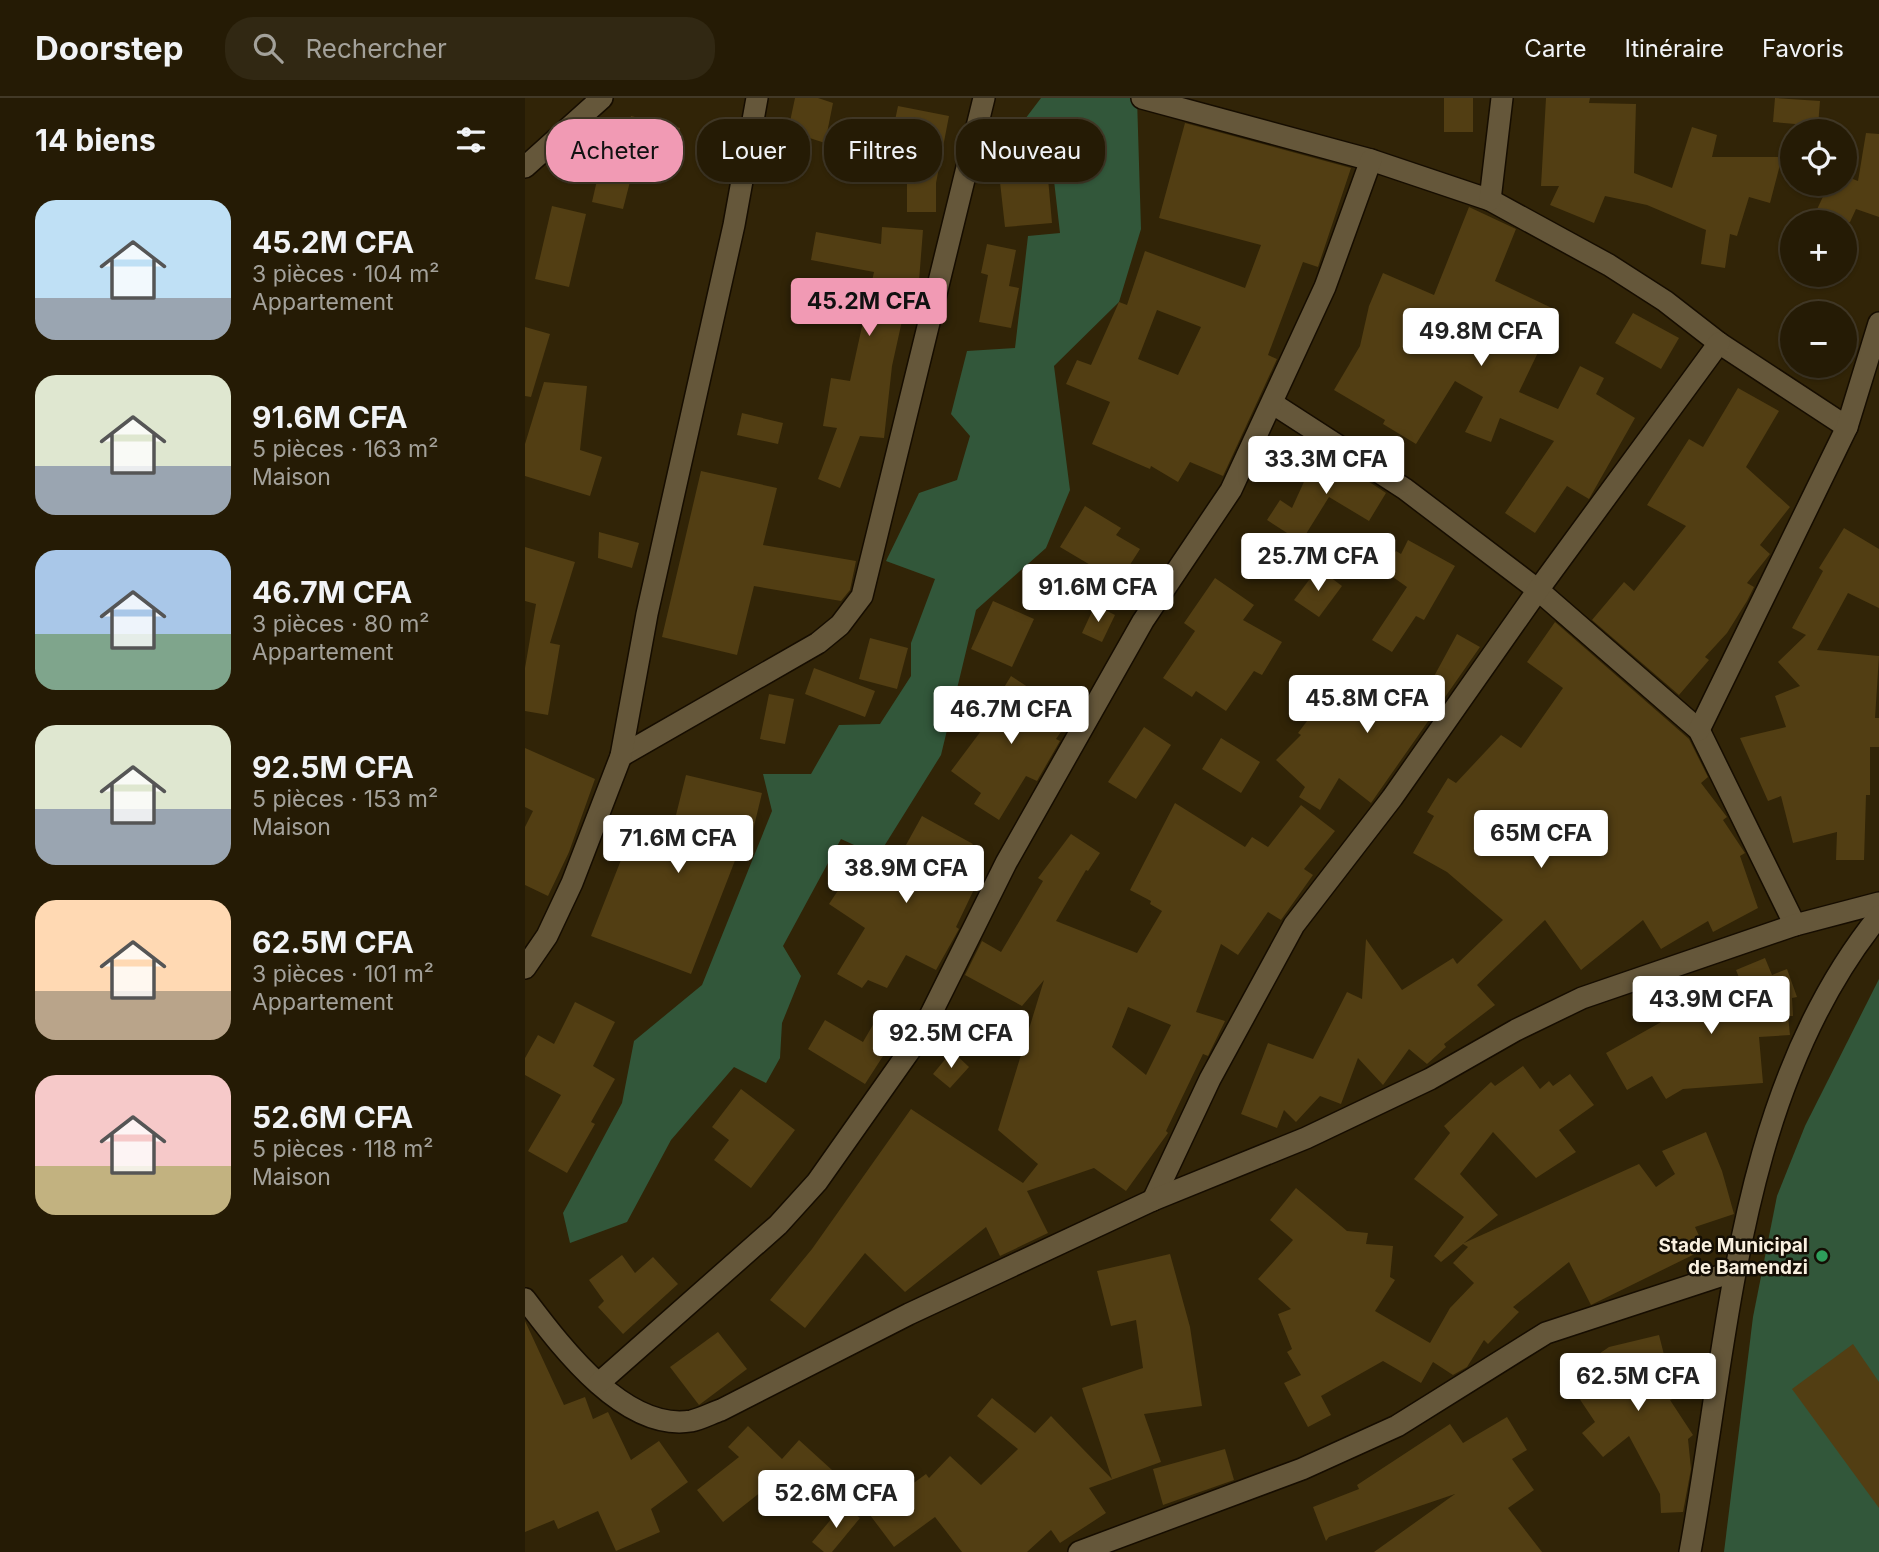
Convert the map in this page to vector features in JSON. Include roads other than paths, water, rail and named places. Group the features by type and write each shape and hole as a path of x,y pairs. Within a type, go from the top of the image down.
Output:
{"street":[{"path":"525,167 602,98"},
{"path":"525,968 547,936 572,883 621,756 647,614 734,225 757,98"},
{"path":"621,756 818,643 840,625 862,596 984,98"},
{"path":"1142,98 1172,102 1371,160 1490,200 1609,265 1665,301 1719,343 1847,427"},
{"path":"1490,200 1502,98"},
{"path":"599,1383 778,1225 817,1182 920,1036 1006,863 1143,621 1231,490 1325,286 1371,160"},
{"path":"1699,730 1847,427 1879,323"},
{"path":"1153,1200 1210,1079 1294,925 1392,798 1538,590 1719,343"},
{"path":"1272,403 1405,489 1538,590 1699,730 1795,925"},
{"path":"525,1299 599,1383 625,1406 657,1418 690,1421 721,1410 909,1314 1153,1200 1318,1132 1430,1079 1516,1030 1582,998 1795,925 1879,903"},
{"path":"1690,1552 1735,1271 1766,1144 1790,1075 1814,1018 1857,943 1879,916"},
{"path":"1079,1552 1302,1469 1397,1426 1546,1333 1735,1271"}],"place":[{"name":"Stade Municipal de Bamendzi","path":"1822,1256"}]}
